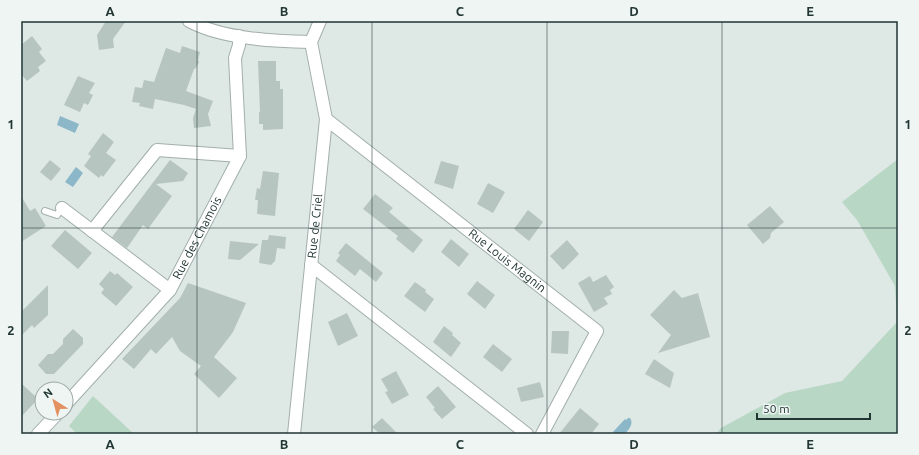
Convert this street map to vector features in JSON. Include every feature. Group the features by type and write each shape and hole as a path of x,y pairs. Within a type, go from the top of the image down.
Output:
{"street":[{"path":"189,21 220,32 284,42 311,42 320,21"},
{"path":"92,231 158,150 240,156 235,58 239,45 239,36"},
{"name":"Rue de Criel","path":"294,434 326,119 311,42"},
{"name":"Rue Louis Magnin","path":"326,119 597,331 542,434"},
{"name":"Rue des Chamois","path":"74,395 170,290 240,156"},
{"path":"62,208 170,290"},
{"path":"311,265 527,434"},
{"path":"38,434 50,421"}],"lane":[{"path":"45,211 57,215 62,208"}],"green space":[{"path":"898,159 898,434 716,434 721,428 785,393 842,381 897,322 895,286 857,220 842,202"},
{"path":"93,396 134,434 77,434 69,426"}],"water":[{"path":"60,116 79,124 75,133 57,125"},
{"path":"76,167 83,173 73,187 65,182"},
{"path":"630,418 631,422 627,432 625,434 615,434 613,432 625,419 626,420"}],"building":[{"path":"106,21 126,21 113,39 114,48 99,50 97,35"},
{"path":"32,36 42,49 39,52 46,61 38,67 40,71 27,81 21,74 21,45"},
{"path":"182,46 200,52 199,62 194,69 186,91 213,101 208,114 211,126 194,128 193,118 196,109 184,105 155,99 153,109 139,106 140,103 132,102 135,87 142,88 144,80 154,82 166,48 180,53"},
{"path":"258,61 276,61 276,81 280,81 280,89 283,89 283,129 263,130 263,124 259,124"},
{"path":"78,76 95,83 89,93 93,95 88,105 84,103 80,112 64,105"},
{"path":"103,133 114,142 106,153 116,160 103,177 101,175 99,178 84,166 91,156 88,154"},
{"path":"50,160 61,169 51,181 40,172"},
{"path":"170,160 188,173 183,181 156,184 172,196 148,229 143,225 127,248 112,237"},
{"path":"441,161 459,166 453,189 434,183"},
{"path":"263,171 279,173 275,216 257,214 258,200 255,200 257,188 260,189"},
{"path":"488,183 505,192 493,213 477,204"},
{"path":"375,194 393,208 389,212 423,240 413,253 396,239 398,236 363,209"},
{"path":"21,196 30,211 35,208 46,226 21,242"},
{"path":"770,206 784,222 771,233 770,238 763,244 747,225"},
{"path":"528,210 543,222 529,241 514,229"},
{"path":"65,230 92,253 78,269 51,246"},
{"path":"269,235 286,237 285,249 277,248 275,261 271,265 259,263 262,240 268,240"},
{"path":"451,239 469,254 459,267 441,252"},
{"path":"567,240 579,254 563,270 550,256"},
{"path":"230,241 259,244 240,260 228,259"},
{"path":"346,243 383,273 376,282 360,269 355,276 336,261 340,255 338,253"},
{"path":"110,271 115,275 117,273 133,287 116,306 101,293 104,289 99,284"},
{"path":"606,275 614,287 610,290 612,294 604,298 608,304 594,312 578,283 590,276 593,282"},
{"path":"477,281 495,295 485,309 467,294"},
{"path":"415,282 426,290 425,292 434,299 425,312 404,296"},
{"path":"188,283 246,303 233,332 214,357 237,378 219,398 194,374 201,366 180,351 172,337 156,354 151,349 134,369 122,359 180,298"},
{"path":"48,285 48,315 34,328 32,325 21,336 21,312"},
{"path":"674,290 682,298 698,293 710,337 658,353 671,335 650,315"},
{"path":"347,313 358,336 338,346 328,322"},
{"path":"444,326 453,333 452,335 461,343 451,357 433,342"},
{"path":"73,329 83,338 83,344 54,374 46,374 38,365 48,354 53,354 63,344 63,339"},
{"path":"552,331 569,331 568,354 551,353"},
{"path":"493,344 512,359 502,372 483,357"},
{"path":"654,359 674,373 670,388 645,374"},
{"path":"396,371 409,395 392,404 385,392 388,391 381,379"},
{"path":"540,382 544,397 521,402 517,388"},
{"path":"21,383 34,395 34,403 21,417"},
{"path":"438,386 456,407 442,419 433,409 435,408 426,397"},
{"path":"580,408 599,424 591,434 559,434"},
{"path":"382,418 398,434 380,434 372,427"}]}
